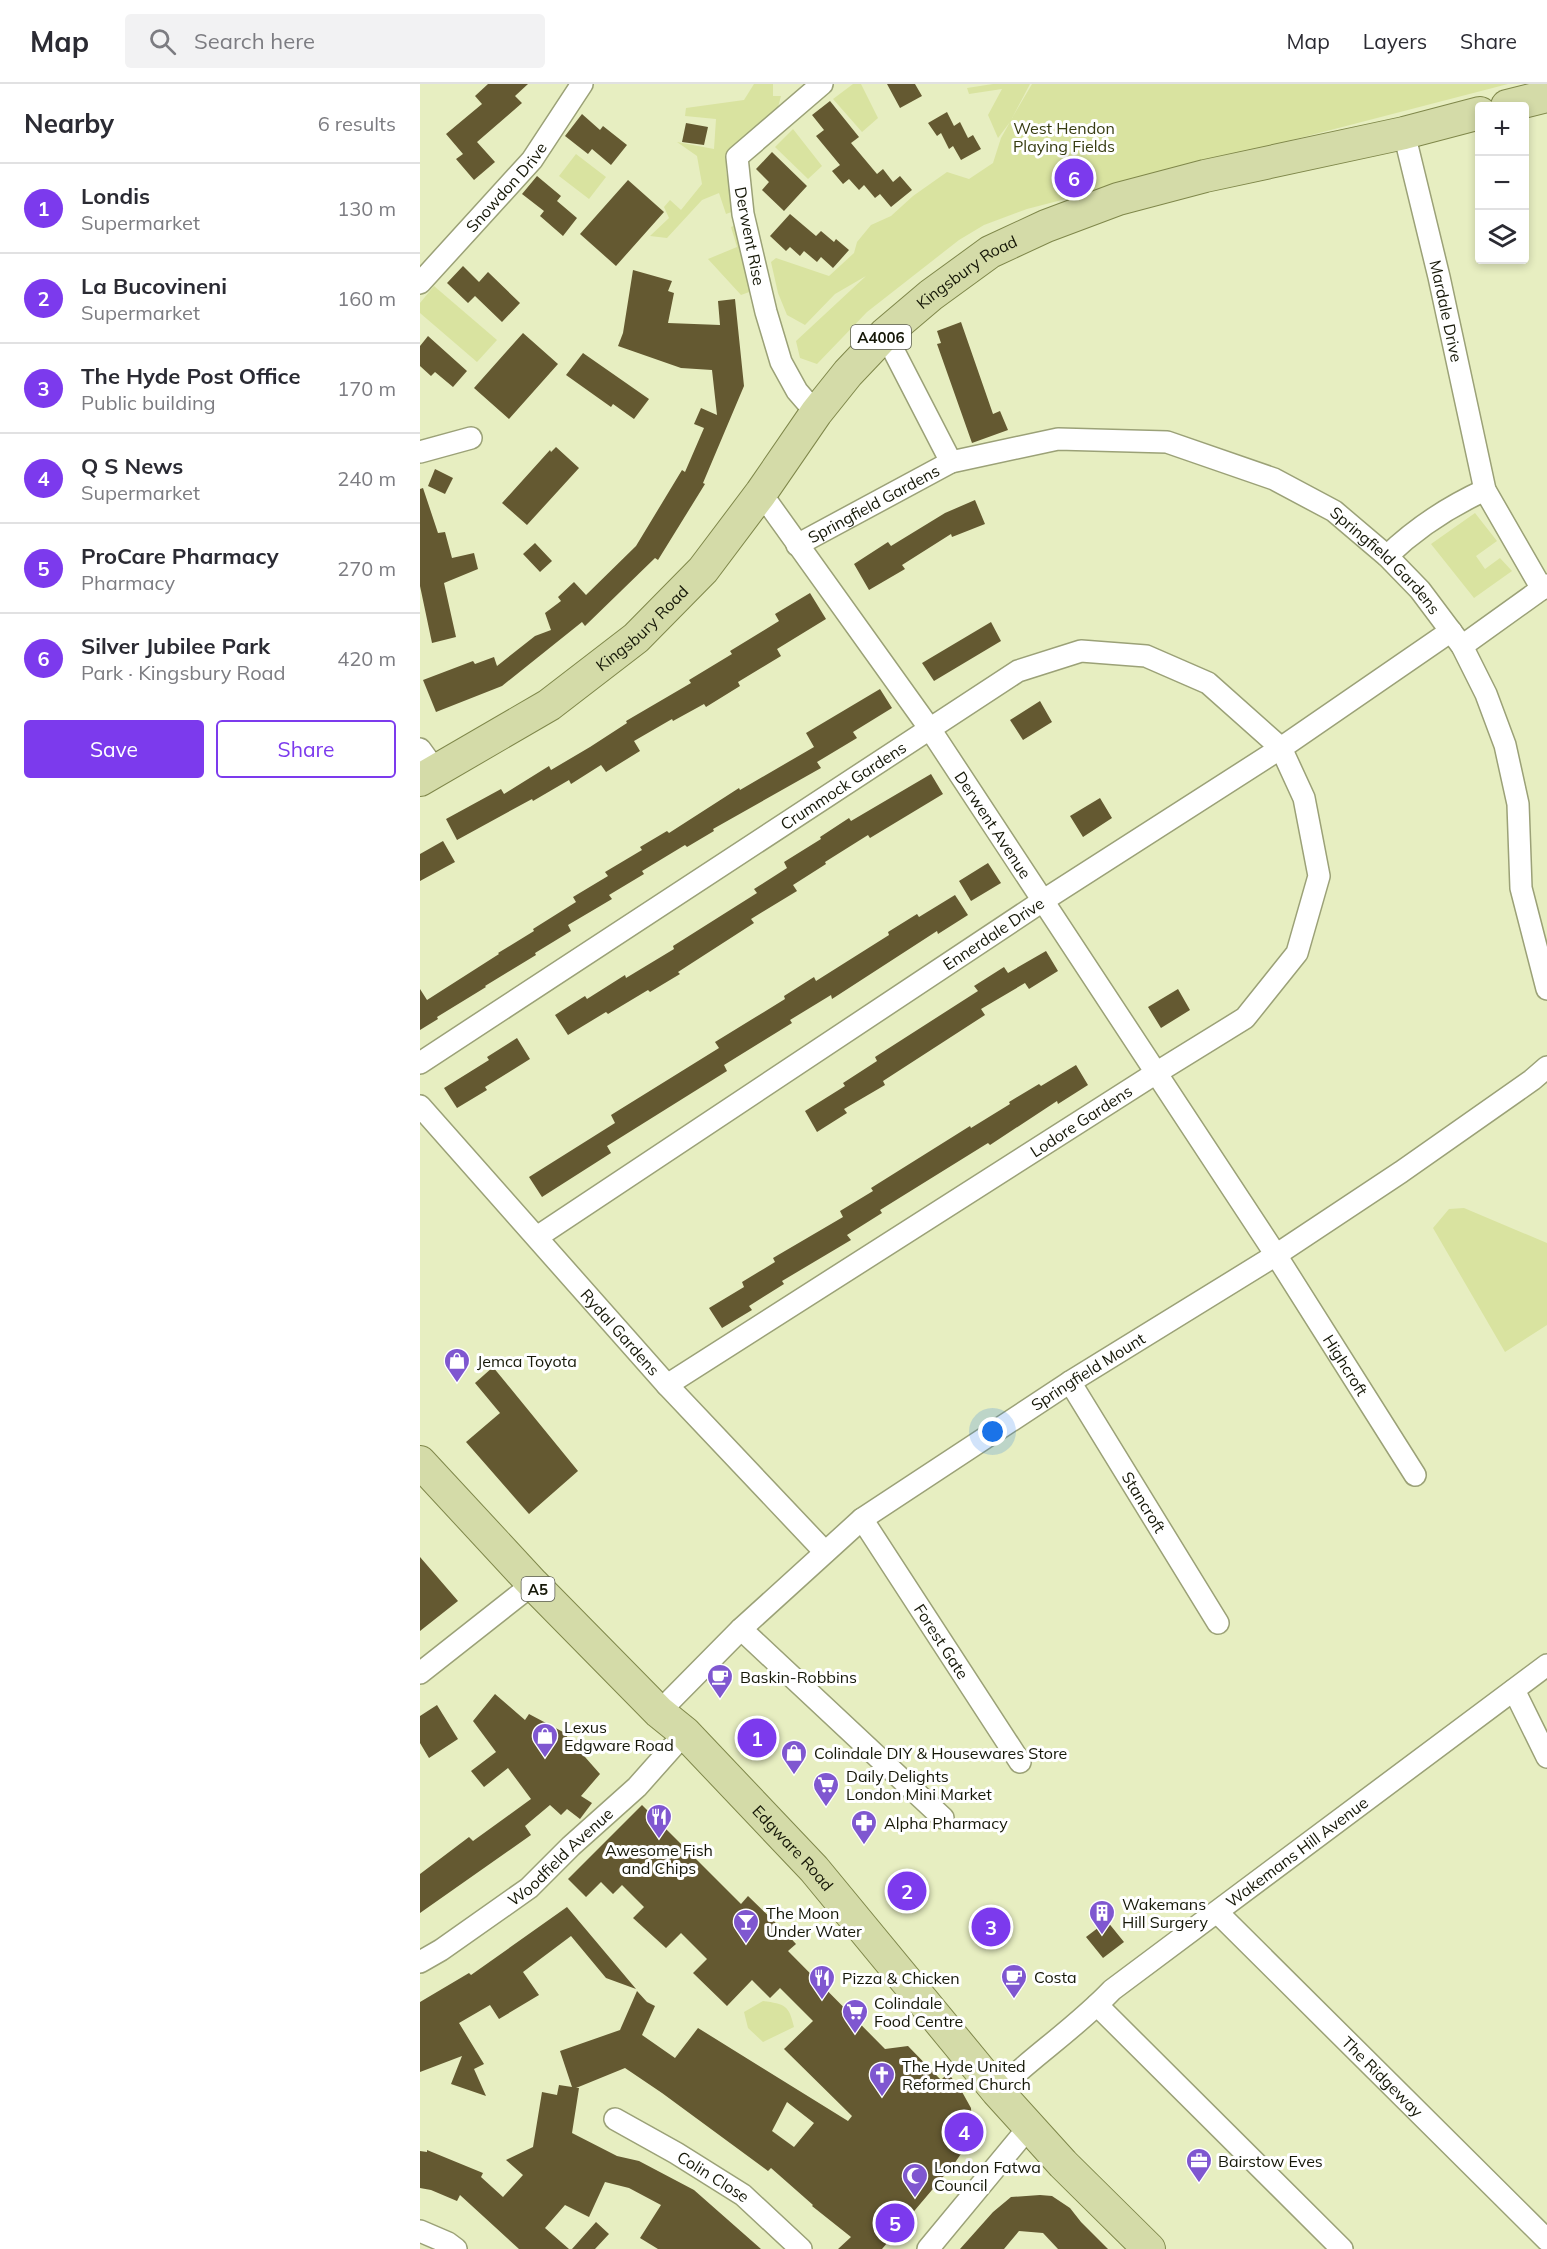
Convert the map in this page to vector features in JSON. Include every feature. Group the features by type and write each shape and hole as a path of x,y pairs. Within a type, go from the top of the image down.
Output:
{"main road":[{"path":"1523,102 1547,96"},
{"name":"Kingsbury Road","path":"425,766 549,705 636,638 703,570 761,493 816,413 848,373 885,334 931,295 990,252 1046,226 1118,199 1205,176 1404,133 1475,115"},
{"name":"Edgware Road","path":"420,1462 533,1584 659,1712 685,1733 814,1869 997,2091 1063,2164 1149,2249"}],"street":[{"name":"Snowdon Drive","path":"420,283 532,160 582,84"},
{"name":"Derwent Rise","path":"816,413 797,391 781,362 766,312 743,214 737,157 822,84"},
{"name":"Mardale Drive","path":"1404,133 1439,277 1485,490 1545,587"},
{"name":"Springfield Gardens","path":"885,334 951,462"},
{"path":"420,452 471,438"},
{"name":"Springfield Gardens","path":"797,545 951,462 1058,439 1167,442 1274,479 1334,511 1387,556 1420,590 1457,638 1486,694 1505,745 1518,804 1521,888 1547,990"},
{"path":"1387,556 1405,538 1467,498 1485,490"},
{"name":"Derwent Avenue","path":"761,493 930,729 1276,1255"},
{"name":"Ennerdale Drive","path":"537,1237 1044,900 1457,638 1545,587"},
{"name":"Crummock Gardens","path":"420,1064 1018,671 1081,651 1146,656 1208,683 1281,748"},
{"name":"Lodore Gardens","path":"667,1385 1245,1018 1297,953 1319,876 1304,798 1281,748"},
{"name":"Springfield Mount","path":"659,1712 741,1629 862,1519 1070,1382 1276,1255 1401,1172 1547,1067"},
{"name":"Rydal Gardens","path":"420,1106 667,1385 825,1552"},
{"name":"Highcroft","path":"1276,1255 1414,1475"},
{"name":"Stancroft","path":"1070,1382 1218,1623"},
{"name":"Forest Gate","path":"862,1519 1020,1762"},
{"path":"420,1673 533,1584"},
{"path":"741,1629 943,1818"},
{"name":"Wakemans Hill Avenue","path":"997,2091 1021,2067 1112,1990 1547,1665"},
{"path":"1514,1690 1547,1756"},
{"name":"Woodfield Avenue","path":"420,1962 441,1950 529,1888 570,1846 637,1787 685,1733"},
{"name":"The Ridgeway","path":"1218,1912 1547,2240"},
{"path":"1097,2005 1342,2249"},
{"name":"Colin Close","path":"615,2119 676,2153 743,2195 801,2249"},
{"path":"928,2249 1029,2127"},
{"path":"420,2231 456,2249"}],"green space":[{"path":"754,84 773,84 773,96 781,96 777,111 726,155 726,172 737,210 726,214 719,193 702,200 667,238 650,236 669,218 664,207 670,200 681,210 702,184 697,156 677,142 714,149 716,119 685,116 686,108 744,100"},
{"path":"853,84 861,84 878,118 862,132 833,99"},
{"name":"West Hendon Playing Fields","path":"993,84 1030,84 1012,118 1032,84 1508,84 1027,209 984,225 959,240 867,312 817,364 800,358 796,341 866,276 835,294 805,325 787,315 778,293 771,262 776,258 829,276 854,253 857,242 871,225 891,216 913,196 947,172 969,179 993,163 1001,138 1010,122 998,138 988,115 1002,89 969,94 967,88"},
{"path":"793,129 822,166 808,179 775,147"},
{"path":"576,154 606,177 589,199 559,176"},
{"path":"739,224 752,291 741,295 708,259 737,247 731,227"},
{"path":"434,286 497,340 477,362 420,313 420,303"},
{"path":"1475,513 1497,541 1476,556 1485,569 1500,558 1512,571 1474,598 1431,544"},
{"path":"1464,1208 1547,1243 1547,1325 1505,1352 1433,1228 1449,1209"},
{"path":"763,2001 785,2007 794,2027 763,2042 748,2028 744,2012"}],"building":[{"path":"488,84 528,84 515,96 522,103 477,142 495,162 474,180 456,159 463,154 446,134 482,104 475,96"},
{"path":"887,84 915,84 922,96 900,108"},
{"path":"830,101 859,137 851,143 877,174 883,169 893,182 900,176 912,190 891,207 880,194 875,198 864,185 859,190 849,179 843,184 832,171 840,165 816,136 824,130 812,115"},
{"path":"947,112 954,126 960,122 968,138 973,135 981,149 961,160 953,146 949,149 941,133 937,136 928,123"},
{"path":"582,114 600,130 603,126 627,145 611,165 592,149 588,154 565,136"},
{"path":"686,123 708,127 704,145 682,142"},
{"path":"772,152 807,186 784,211 762,190 769,182 756,169"},
{"path":"537,176 561,196 557,201 577,218 563,236 540,216 544,211 522,194"},
{"path":"628,180 664,212 616,266 580,234"},
{"path":"790,214 816,236 821,231 834,242 836,239 849,250 833,268 821,257 817,262 804,251 800,256 790,247 786,251 770,236"},
{"path":"463,266 479,282 488,272 520,303 502,322 475,296 468,303 447,283"},
{"path":"633,270 672,281 668,291 674,293 668,323 720,325 718,301 735,299 744,386 703,483 705,484 658,560 655,558 585,626 582,622 502,686 436,712 423,680 473,661 475,664 494,657 497,666 535,636 551,630 545,613 561,601 558,597 574,582 586,595 636,546 682,470 685,472 704,428 694,424 701,408 717,415 712,370 681,368 618,346 623,333"},
{"path":"961,322 993,414 1000,411 1008,430 972,443 937,344 941,343 937,331"},
{"path":"523,333 558,364 509,419 474,388"},
{"path":"428,336 467,371 453,387 435,372 431,376 420,366 420,346"},
{"path":"583,353 649,399 634,419 613,404 611,407 566,375"},
{"path":"556,447 579,468 527,525 502,503 550,450 551,452"},
{"path":"435,469 453,478 445,494 428,486"},
{"path":"423,488 438,533 445,532 452,558 474,553 478,569 444,583 456,637 432,643 420,586 420,489"},
{"path":"975,500 985,524 952,537 951,534 902,565 905,569 869,590 854,564 888,542 891,546 945,513"},
{"path":"535,543 552,561 540,572 523,554"},
{"path":"810,593 826,619 777,649 781,656 738,682 740,686 706,707 704,704 673,721 672,719 634,741 640,751 606,772 601,765 571,784 569,780 457,840 446,819 501,789 504,794 549,766 551,770 590,747 627,723 626,721 691,683 689,680 732,654 730,651 779,621 775,614"},
{"path":"991,622 1001,641 934,681 922,663"},
{"path":"880,689 892,708 853,732 857,738 817,762 821,768 642,871 644,874 609,895 612,899 568,925 571,931 420,1030 420,989 427,1000 499,954 576,902 573,897 608,876 605,872 642,850 640,847 667,831 669,833 739,788 740,790 814,747 806,733"},
{"path":"1040,701 1052,722 1023,740 1010,720"},
{"path":"931,774 943,794 870,838 868,835 825,862 826,864 793,885 797,891 751,919 754,923 678,972 680,974 608,1014 606,1012 568,1035 555,1015 585,996 587,999 625,975 626,978 674,949 673,946 757,893 754,889 787,868 784,862 821,839 820,837 849,818 851,821"},
{"path":"1100,798 1112,818 1083,837 1070,816"},
{"path":"443,841 455,862 420,881 420,854"},
{"path":"988,863 1001,883 971,901 959,881"},
{"path":"955,895 968,915 938,934 937,931 832,999 831,995 790,1020 792,1023 724,1065 727,1071 607,1146 611,1153 542,1197 529,1177 615,1123 611,1115 719,1048 715,1042 785,999 784,996 814,977 816,981 889,935 888,932 917,914 919,917"},
{"path":"1046,951 1058,971 1029,989 1025,983 981,1009 985,1015 883,1081 885,1085 844,1109 847,1113 817,1132 805,1111 845,1086 843,1083 877,1061 875,1057 978,991 974,986 1004,967 1008,973"},
{"path":"1178,989 1190,1010 1161,1028 1148,1007"},
{"path":"517,1038 530,1059 485,1087 487,1090 457,1108 444,1088 489,1060 487,1057"},
{"path":"1076,1065 1088,1085 1058,1104 1057,1101 990,1145 988,1143 880,1210 882,1213 847,1235 851,1240 782,1281 784,1284 749,1306 752,1310 722,1328 709,1308 744,1287 742,1282 775,1262 773,1258 843,1217 840,1211 873,1191 871,1188 1039,1084 1041,1086"},
{"path":"493,1367 578,1471 529,1514 466,1442 500,1413 475,1383"},
{"path":"420,1557 458,1601 420,1631"},
{"path":"495,1694 525,1720 529,1714 563,1732 600,1774 581,1796 592,1803 580,1819 567,1809 561,1815 550,1805 525,1826 531,1835 420,1913 420,1874 469,1837 473,1841 531,1799 508,1768 484,1787 471,1771 496,1752 473,1721"},
{"path":"437,1705 458,1739 429,1758 420,1743 420,1716"},
{"path":"642,1805 741,1904 748,1896 785,1932 796,1944 788,1951 885,2049 908,2046 941,2080 948,2073 971,2108 972,2128 967,2145 954,2164 882,2249 838,2249 851,2237 812,2206 771,2168 768,2171 625,2068 576,2088 579,2088 572,2133 617,2156 639,2161 694,2190 761,2249 658,2249 640,2238 661,2205 629,2188 605,2182 589,2217 565,2205 545,2228 569,2249 519,2249 460,2195 457,2201 420,2188 420,2151 427,2152 427,2150 483,2173 481,2177 503,2197 523,2175 506,2160 533,2147 542,2092 557,2095 559,2085 572,2087 560,2051 620,2030 637,1991 647,2002 655,2006 642,2035 675,2058 698,2028 848,2121 852,2116 784,2049 813,2021 780,1988 770,1998 752,1980 727,2006 693,1973 707,1959 681,1933 666,1948 633,1918 644,1907 622,1885 613,1894 601,1882 586,1897 568,1879","holes":["787,2102 814,2123 794,2147 772,2131"]},
{"path":"567,1907 636,1989 606,1978 571,1936 523,1972 539,1995 499,2019 490,2005 459,2023 484,2064 474,2069 486,2096 451,2084 462,2056 420,2072 420,2002 469,1973 471,1975"},
{"name":"Wakemans Hill Surgery","path":"1107,1921 1124,1942 1103,1958 1086,1937"},
{"path":"1052,2196 1070,2208 1108,2249 1058,2249 1043,2233 1019,2231 1004,2249 960,2249 993,2212 1011,2197"},
{"path":"596,2222 609,2234 595,2249 572,2249"}],"place":[{"name":"Silver Jubilee Park","path":"1074,178"},
{"name":"Jemca Toyota","path":"457,1384"},
{"name":"Baskin-Robbins","path":"720,1700"},
{"name":"Londis","path":"757,1738"},
{"name":"Lexus Edgware Road","path":"545,1759"},
{"name":"Colindale DIY & Housewares Store","path":"794,1776"},
{"name":"Daily Delights London Mini Market","path":"826,1808"},
{"name":"Awesome Fish and Chips","path":"659,1840"},
{"name":"Alpha Pharmacy","path":"864,1846"},
{"name":"La Bucovineni","path":"907,1891"},
{"name":"The Hyde Post Office","path":"991,1927"},
{"name":"Wakemans Hill Surgery","path":"1102,1936"},
{"name":"The Moon Under Water","path":"746,1945"},
{"name":"Costa","path":"1014,2000"},
{"name":"Pizza & Chicken","path":"822,2001"},
{"name":"Colindale Food Centre","path":"855,2035"},
{"name":"The Hyde United Reformed Church","path":"882,2098"},
{"name":"Q S News","path":"964,2132"},
{"name":"Bairstow Eves","path":"1199,2184"},
{"name":"London Fatwa Council","path":"915,2199"},
{"name":"ProCare Pharmacy","path":"895,2223"}]}
